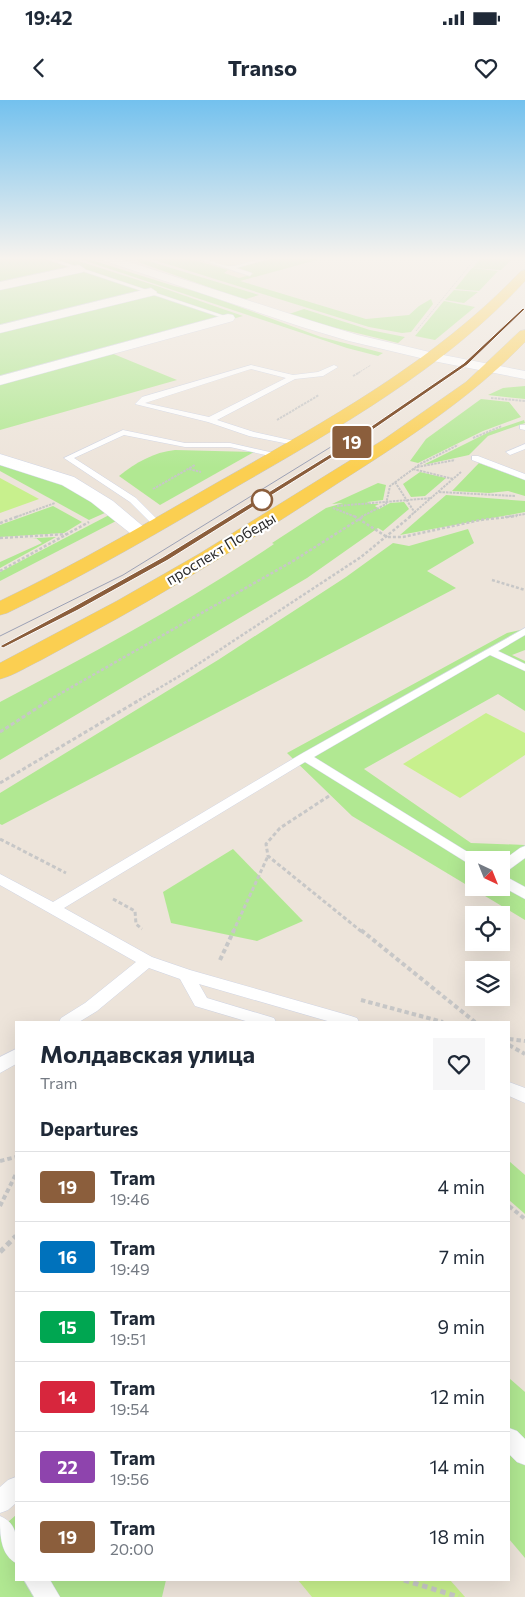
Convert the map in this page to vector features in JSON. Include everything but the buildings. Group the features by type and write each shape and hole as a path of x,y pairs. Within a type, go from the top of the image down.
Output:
{"main road":[{"path":"0,609 142,533 279,455 433,357 467,329"},
{"name":"проспект Победы","path":"0,672 151,592 233,543 396,438 461,392 491,369 525,334"}],"street":[{"path":"0,381 189,329"},
{"path":"325,329 433,357 525,375"},
{"path":"0,459 78,486 115,510 142,533"}],"lane":[{"path":"296,444 252,434 210,420 139,404 145,399 251,367 293,377 320,374 334,367"},
{"path":"210,420 293,377"},
{"path":"158,524 133,500 68,458 122,432 185,444 230,445 279,455"},
{"path":"510,452 525,446"},
{"path":"475,458 525,477"},
{"path":"52,909 305,757 525,631"},
{"path":"490,651 525,668"},
{"path":"305,757 465,856"},
{"path":"510,862 525,851"},
{"path":"0,879 147,961 348,1021"},
{"path":"510,885 525,894"},
{"path":"69,1021 91,1007 147,961"},
{"path":"186,974 200,1002 265,1021"},
{"path":"0,1066 15,1056"},
{"path":"510,1089 525,1096"},
{"path":"510,1440 525,1454"},
{"path":"0,1502 15,1489"},
{"path":"0,1527 15,1550"},
{"path":"37,1581 48,1597"}],"path":[{"path":"397,348 418,329"},
{"path":"486,398 525,401"},
{"path":"413,468 475,458"},
{"path":"0,782 191,669 360,557 434,498 475,458"},
{"path":"0,732 57,694 293,561 358,519 386,504 390,486 420,464"},
{"path":"413,468 454,479"},
{"path":"395,482 415,513"},
{"path":"439,492 519,496"},
{"path":"434,498 329,507 358,519 387,537 403,537 480,520 525,514"},
{"path":"0,523 55,504"},
{"path":"0,538 68,534"},
{"path":"492,580 525,590"},
{"path":"211,980 268,856 266,844 280,828 349,784"},
{"path":"0,838 135,911 136,924 149,935"},
{"path":"268,856 474,1021"},
{"path":"211,957 229,962"},
{"path":"359,999 439,1021"},
{"path":"510,1039 525,1041"},
{"path":"510,1046 525,1054"},
{"path":"0,1161 15,1157"},
{"path":"0,1206 15,1176"},
{"path":"510,1207 525,1219"},
{"path":"0,1252 15,1237"},
{"path":"407,1581 459,1597"}],"green space":[{"path":"0,329 197,329 111,353 177,380 0,430"},
{"path":"290,329 299,329 321,337 383,353 378,356"},
{"path":"340,329 366,329 405,337 398,343"},
{"path":"379,329 413,329 411,332 402,333"},
{"path":"421,329 449,329 435,340 415,336"},
{"path":"525,386 525,399 488,395 503,388"},
{"path":"481,399 509,402 521,417 483,431 418,463 410,461 426,439"},
{"path":"524,420 525,423 488,436 469,455 423,465 489,432"},
{"path":"175,450 254,452 160,505 119,476 145,459"},
{"path":"0,463 64,485 107,512 89,520 0,471"},
{"path":"479,463 525,480 525,496 508,491 489,493 452,491"},
{"path":"420,472 446,478 425,496 411,497 403,484"},
{"path":"0,478 39,499 0,513"},
{"path":"378,483 386,485 383,500 367,502 379,504 375,506 379,509 390,503 404,502 409,509 383,531 378,528 307,578 0,760 0,702 174,607 241,566 274,544 272,543 326,508 343,503 332,504"},
{"path":"446,495 525,501 525,512 400,535"},
{"path":"53,506 82,522 64,533 0,537 0,525"},
{"path":"111,514 118,520 0,581 0,572"},
{"path":"468,529 474,543 427,571 456,588 2,825 0,824 0,793 218,660 346,577 393,543 409,546"},
{"path":"56,537 0,568 0,562 42,543 36,538"},
{"path":"525,629 525,650 512,655 525,661 525,711 498,694 364,769 471,843 525,845 525,920 510,911 510,906 502,906 485,896 510,896 510,851 465,851 465,884 352,816 287,753 507,633"},
{"path":"486,713 525,733 525,755 460,798 403,764"},
{"path":"233,849 303,921 257,941 171,923 163,892"},
{"path":"510,1162 525,1175 525,1214 510,1201"},
{"path":"510,1379 525,1392 525,1558 510,1540"},
{"path":"15,1516 15,1581 166,1581 162,1597 0,1597 0,1529"},
{"path":"299,1581 451,1581 465,1597 312,1597"}],"tram line":[{"path":"0,646 76,609 165,559 334,454 466,364 504,329"},
{"name":"19","path":"0,646 105,593 165,559 274,492 387,420 434,387 466,364 505,329"},
{"path":"0,636 123,575 347,437"}]}
